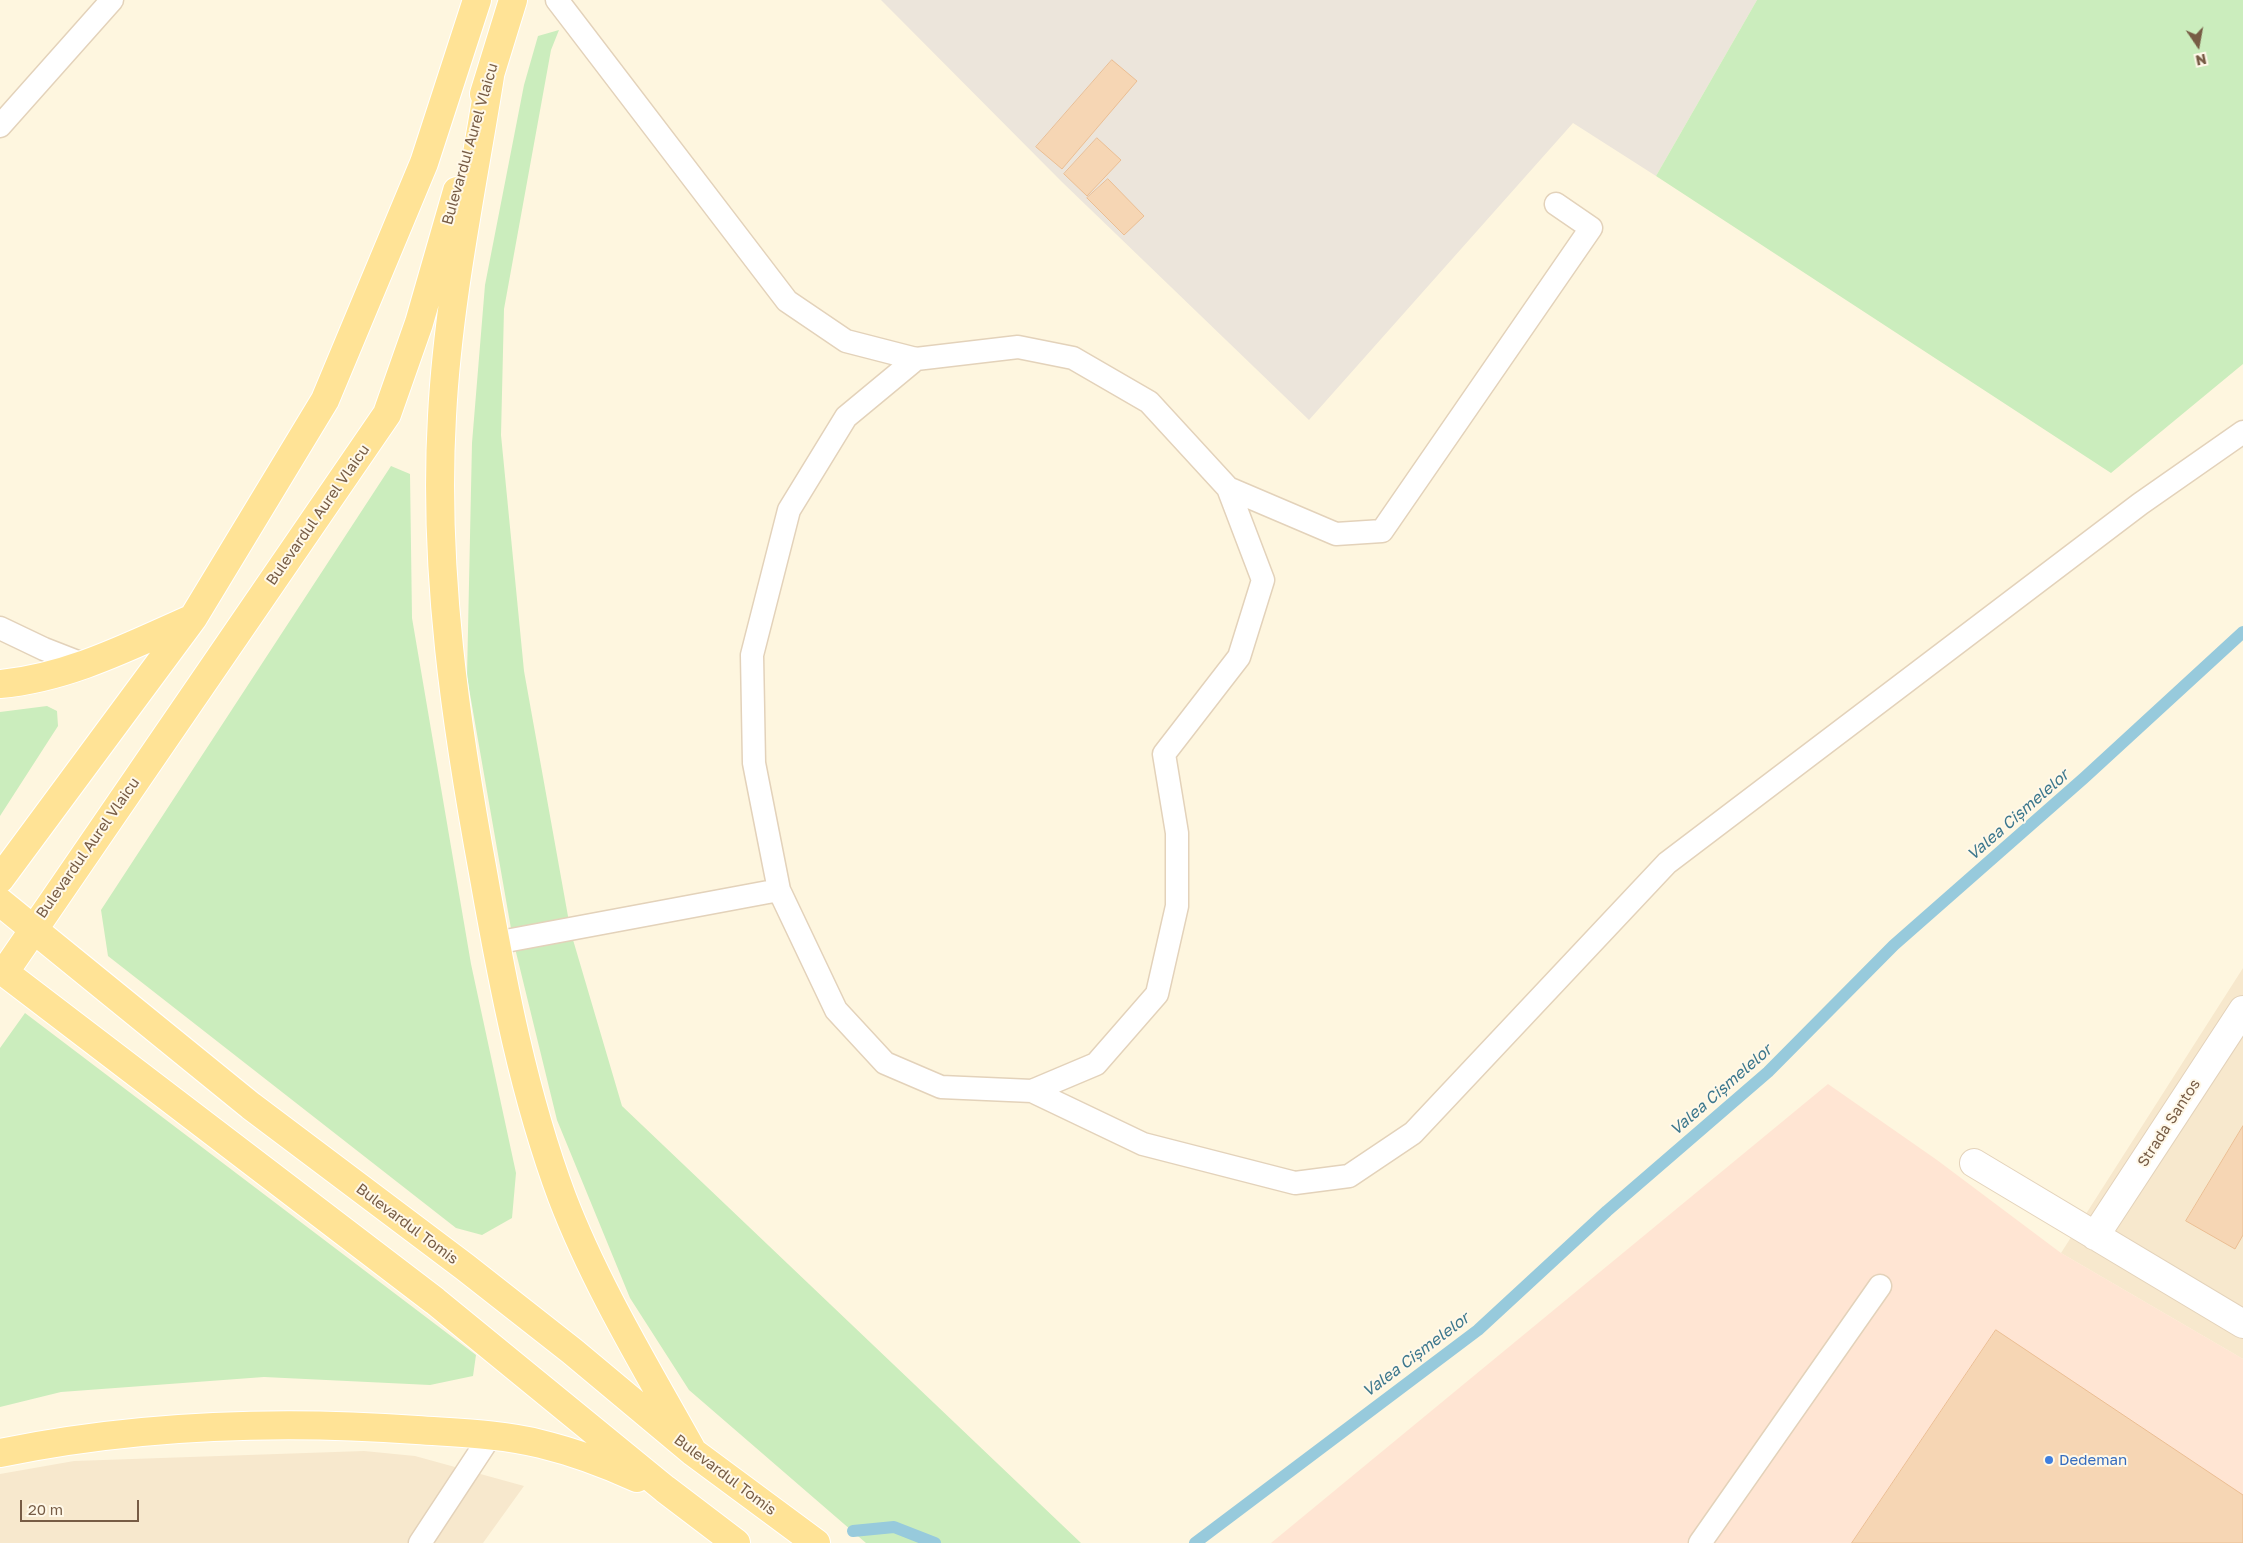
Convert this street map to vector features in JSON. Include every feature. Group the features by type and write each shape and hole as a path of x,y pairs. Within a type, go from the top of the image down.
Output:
{"main road":[{"path":"0,879 193,618 325,400 424,163 477,0"},
{"name":"Bulevardul Aurel Vlaicu","path":"2,971 33,929 387,414 419,323 513,0"},
{"path":"490,76 453,310 442,416 440,535 449,660 473,819 504,988 534,1112 563,1199 599,1279 692,1452"},
{"path":"0,684 22,682 85,665 193,618"},
{"name":"Bulevardul Tomis","path":"0,902 251,1106 465,1267 572,1351 692,1452 816,1543"},
{"path":"2,971 435,1301 665,1490 736,1543"},
{"path":"0,1453 52,1442 194,1427 349,1425 491,1435 541,1444 597,1461 665,1490"}],"street":[{"name":"Strada Santos","path":"2095,1236 2243,1010"},
{"path":"1974,1163 2243,1324"}],"lane":[{"path":"0,126 112,0"},
{"path":"557,0 787,301 846,341 916,359 1018,347 1073,358 1149,402 1228,488 1263,580 1239,657 1164,754 1177,834 1177,906 1158,994 1096,1064 1032,1091"},
{"path":"1228,488 1336,534 1382,530 1591,228 1556,204"},
{"path":"916,359 846,417 789,510 752,655 754,762 779,890 836,1010 885,1063 942,1087 1032,1091 1143,1144 1295,1183 1349,1176 1412,1133 1667,863 2140,504 2243,432"},
{"path":"0,628 44,649 85,665"},
{"path":"496,943 779,890"},
{"path":"1700,1543 1880,1286"},
{"path":"420,1543 491,1435"}],"shaded area":[{"path":"881,0 1757,0 1656,176 1573,123 1309,420 1062,182"},
{"path":"2243,968 2243,1359 2061,1253"},
{"path":"1828,1084 1937,1160 2061,1253 2243,1359 2243,1543 1271,1543"},
{"path":"364,1451 415,1456 524,1486 483,1543 0,1543 0,1474 74,1461"}],"green space":[{"path":"1757,0 2243,0 2243,364 2111,473 1656,176"},
{"path":"559,30 551,50 504,309 501,435 524,671 571,933 622,1106 1081,1543 866,1543 689,1390 630,1298 557,1120 513,940 467,677 472,443 485,285 524,85 538,36"},
{"path":"391,466 410,474 412,618 471,964 516,1173 512,1218 482,1235 456,1228 108,956 101,910"},
{"path":"47,706 57,711 58,726 0,816 0,712"},
{"path":"25,1013 476,1355 473,1376 430,1385 264,1377 61,1392 0,1407 0,1048"}],"building":[{"path":"1112,60 1137,81 1062,169 1036,147"},
{"path":"1097,138 1121,160 1087,196 1064,174"},
{"path":"1108,179 1144,216 1124,235 1087,198"},
{"path":"2243,1126 2243,1235 2235,1249 2186,1221"},
{"name":"Dedeman","path":"1996,1330 2243,1495 2243,1543 1852,1543"}],"waterway":[{"name":"Valea Cișmelelor","path":"1195,1543 1478,1330 1607,1211 1768,1072 1894,945 2084,778 2243,632"},
{"name":"Valea Cișmelelor","path":"853,1531 894,1527 935,1543"}],"place":[{"name":"Dedeman","path":"2049,1460"}]}
